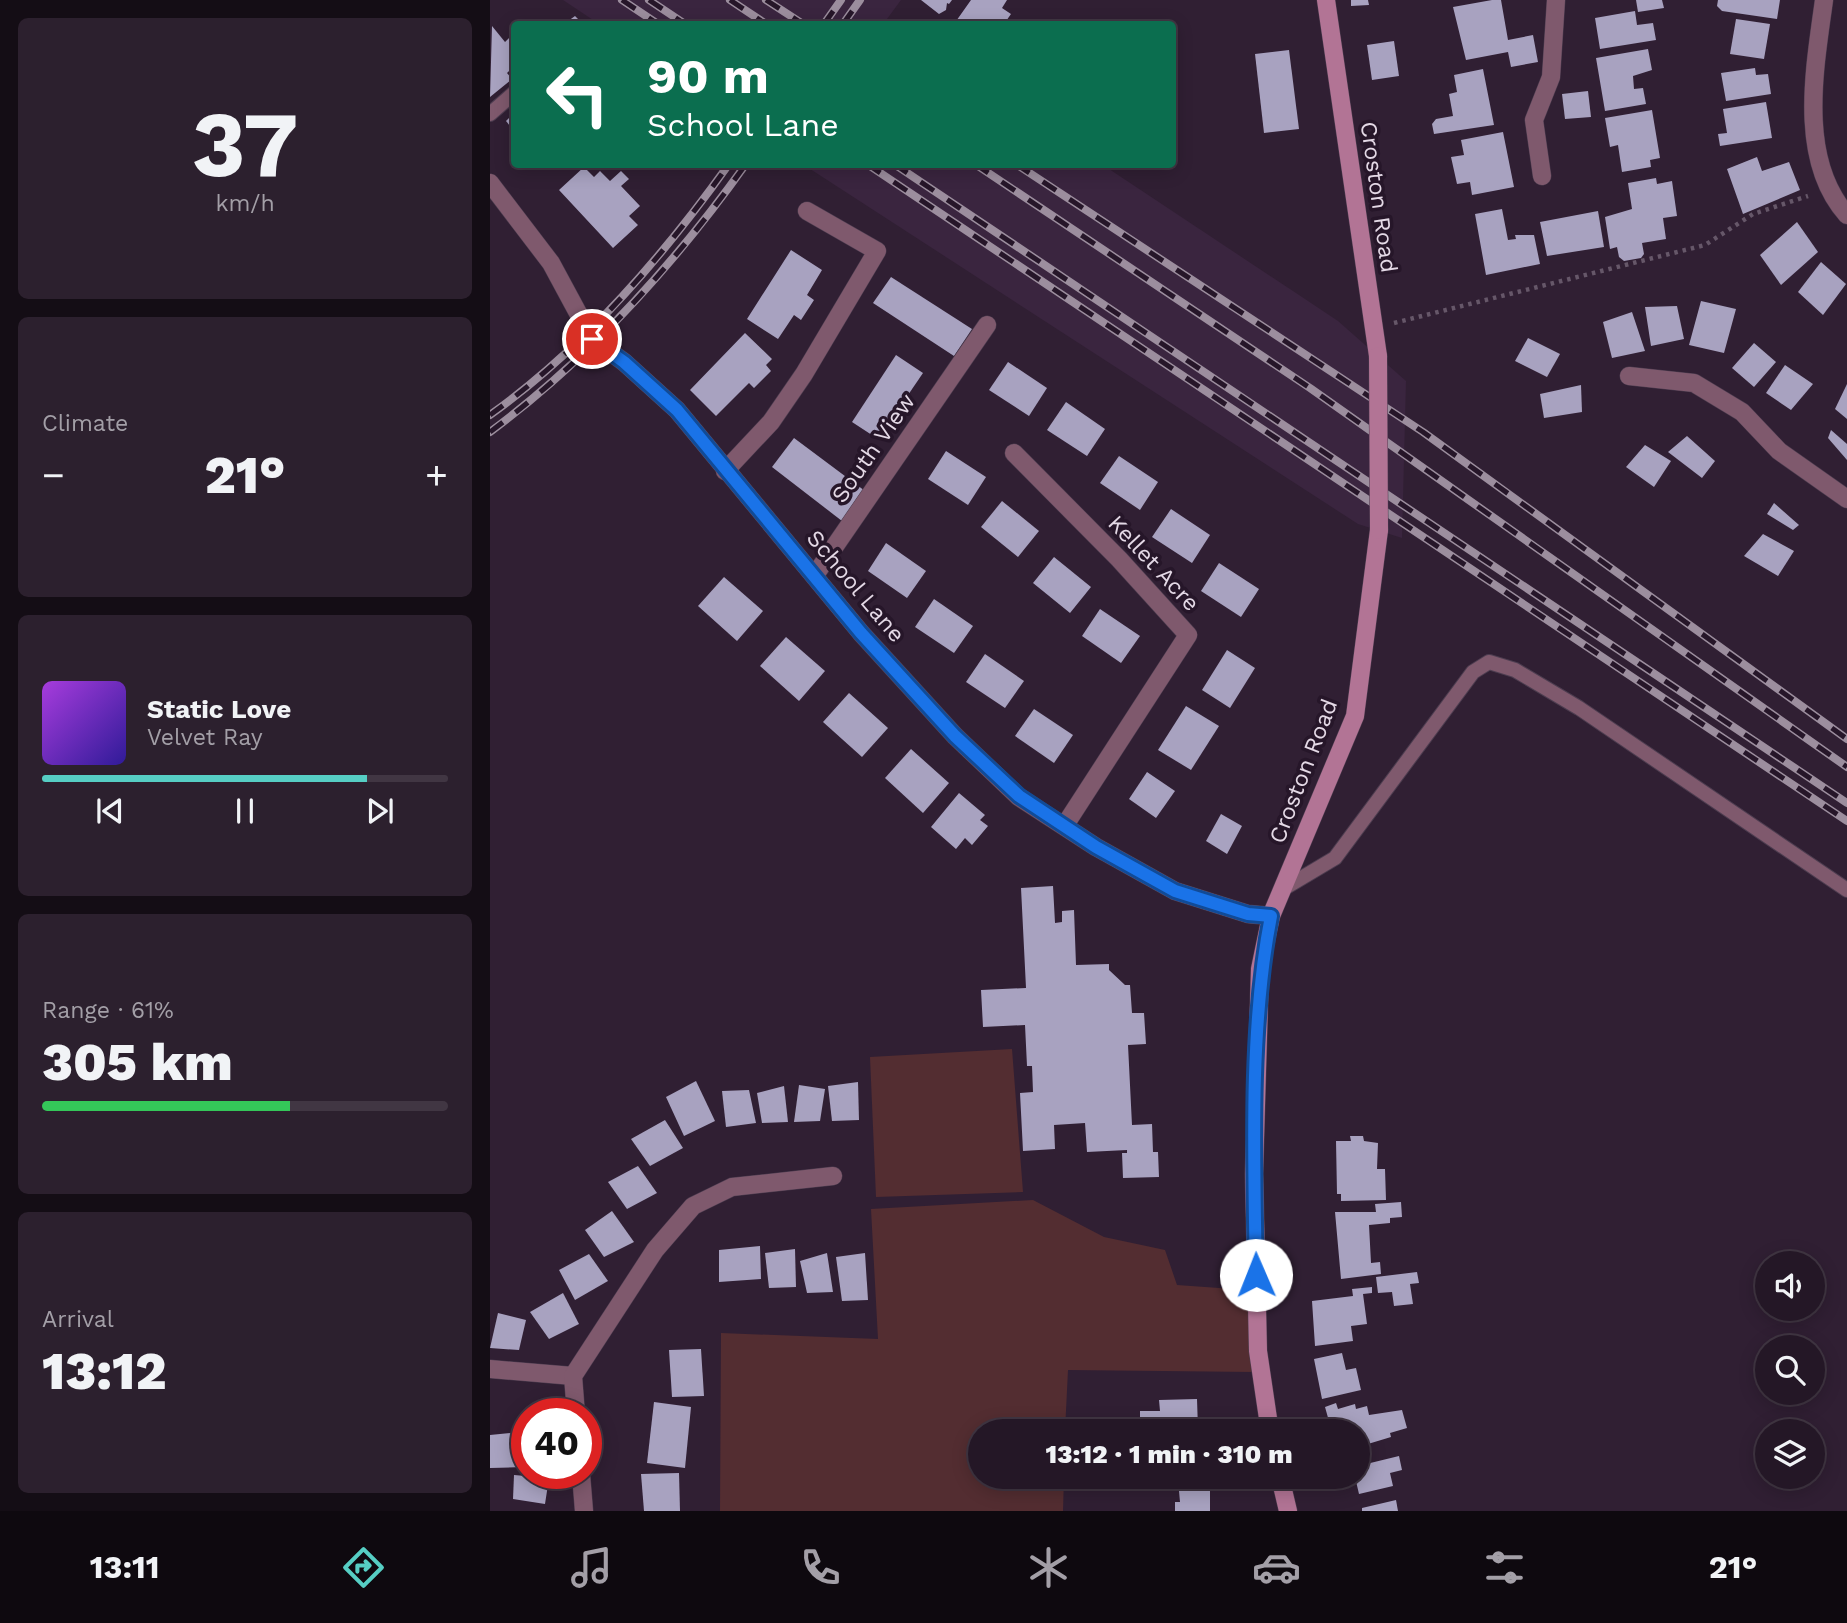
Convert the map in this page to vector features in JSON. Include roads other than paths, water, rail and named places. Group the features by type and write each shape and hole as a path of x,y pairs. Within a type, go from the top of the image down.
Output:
{"street":[{"name":"Croston Road","path":"1267,1419 1258,1351 1254,1174 1260,969 1271,916 1355,716 1379,530 1378,356 1326,0"},
{"path":"1542,176 1534,120 1551,78 1556,0"},
{"path":"1824,0 1814,73 1816,139 1828,187 1847,215"},
{"name":"School Lane","path":"490,183 551,263 592,339 624,362 677,410 861,633 955,736 1019,796 1096,847 1175,891 1248,914 1271,916"},
{"path":"725,471 771,422 804,374 877,251 807,211"},
{"name":"South View","path":"815,575 987,325"},
{"path":"1629,376 1694,383 1742,412 1779,451 1847,499"},
{"name":"Kellet Acre","path":"1014,453 1119,559 1188,635 1065,825"},
{"path":"575,1398 573,1377 655,1250 693,1206 732,1187 833,1176"},
{"path":"490,1369 573,1377"},
{"path":"582,1489 584,1511"},
{"path":"1283,1489 1288,1511"}],"lane":[{"path":"490,114 511,96"},
{"path":"1283,889 1335,858 1473,672 1489,662 1516,670 1578,708 1847,890"}],"railway":[{"path":"622,0 654,21"},
{"path":"649,0 680,21"},
{"path":"730,0 762,21"},
{"path":"766,0 798,21"},
{"path":"826,21 841,0"},
{"path":"845,21 860,0"},
{"path":"490,415 558,361 620,300 677,233 726,168"},
{"path":"490,432 562,373 628,308 660,274 743,168"},
{"path":"873,168 1847,821"},
{"path":"900,168 1847,803"},
{"path":"981,168 1310,388 1847,767"},
{"path":"1022,168 1423,432 1847,739"}]}
